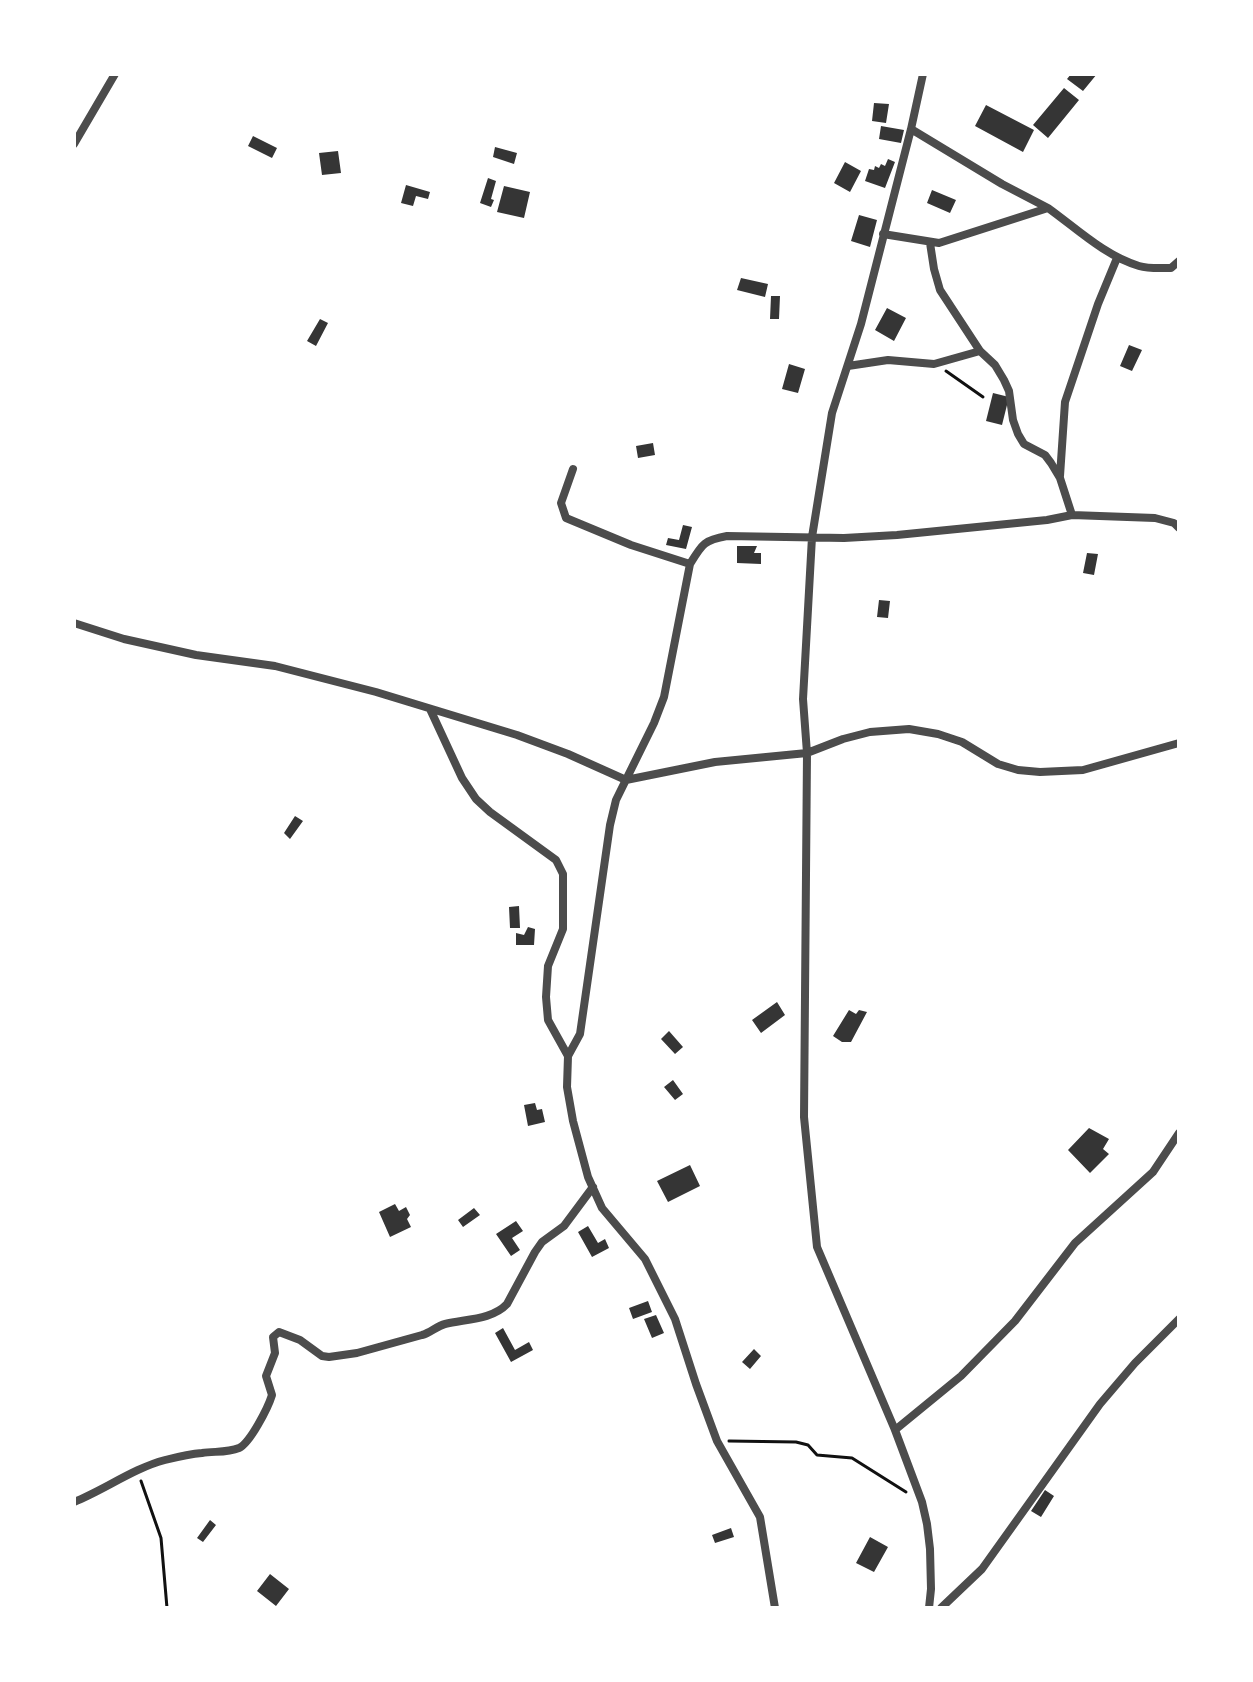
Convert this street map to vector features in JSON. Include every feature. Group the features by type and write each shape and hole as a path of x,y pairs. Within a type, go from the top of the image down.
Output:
{"street":[{"path":"74,144 115,74"},
{"path":"923,74 861,324 832,413 812,537 803,699 807,753 804,1117 817,1247 895,1430 922,1502 930,1549 929,1608"},
{"path":"911,129 1048,208 1117,258 1155,268 1171,268 1179,261"},
{"path":"883,234 930,243 952,240 1048,208"},
{"path":"930,243 940,290 980,351 995,365 1009,391 1013,420 1024,444 1045,455 1060,478 1072,515"},
{"path":"1060,478 1065,402 1117,258"},
{"path":"848,366 888,360 934,364 980,351"},
{"path":"573,469 561,503 566,518 631,545 690,564"},
{"path":"775,1608 760,1517 717,1441 675,1319 645,1259 602,1208 588,1177 567,1087 568,1056 580,1034 610,825 616,800 664,697 690,564 709,539 727,536 897,535 1072,515 1155,518 1174,523 1179,528"},
{"path":"74,623 124,639 196,655 275,666 376,692 545,745 626,780 715,762 807,753 870,732 909,729 962,742 998,764 1018,770 1083,770 1179,743"},
{"path":"430,709 462,778 476,799 556,860 563,874 563,929 548,966 546,997 548,1020 568,1056"},
{"path":"895,1430 961,1376 1015,1321 1075,1243 1153,1172 1179,1133"},
{"path":"74,1502 137,1470 162,1461 239,1448 244,1444 272,1395 266,1376 275,1353 273,1337 279,1332 300,1340 317,1354 329,1357 357,1353 432,1332 441,1324 462,1322 502,1310 542,1242 564,1226 593,1187"},
{"path":"941,1608 982,1569 1100,1404 1179,1319"}],"path":[{"path":"934,364 983,397"},
{"path":"717,1441 796,1442 808,1445 817,1455 852,1458 922,1502"},
{"path":"137,1470 161,1538 167,1608"}],"building":[{"path":"1071,74 1097,74 1083,91 1067,79"},
{"path":"1064,88 1079,100 1048,138 1033,125"},
{"path":"874,103 889,104 886,123 872,121"},
{"path":"986,105 1034,130 1023,152 975,126"},
{"path":"881,126 904,130 901,143 879,139"},
{"path":"253,136 277,148 272,158 248,146"},
{"path":"495,147 517,153 514,164 493,157"},
{"path":"338,151 341,173 322,175 319,153"},
{"path":"888,159 895,162 885,188 865,181 869,169 879,168 881,164 885,166"},
{"path":"845,162 861,171 850,192 834,183"},
{"path":"488,178 496,181 491,207 480,203"},
{"path":"406,185 430,192 428,199 416,196 413,206 401,203"},
{"path":"504,186 530,192 524,218 497,212"},
{"path":"932,190 956,200 950,213 927,203"},
{"path":"859,215 877,220 870,247 851,241"},
{"path":"741,278 768,284 765,297 737,290"},
{"path":"771,296 780,296 779,319 770,319"},
{"path":"887,308 906,318 894,341 875,330"},
{"path":"320,319 328,323 316,346 307,341"},
{"path":"1129,345 1142,350 1132,371 1120,366"},
{"path":"789,364 805,369 798,393 782,389"},
{"path":"993,393 1009,397 1002,425 986,421"},
{"path":"653,443 655,455 638,458 636,446"},
{"path":"683,525 692,527 686,549 666,545 668,538 679,540"},
{"path":"737,546 757,546 754,553 761,553 761,564 737,563"},
{"path":"1087,553 1098,554 1094,575 1083,573"},
{"path":"879,600 890,601 888,618 877,617"},
{"path":"295,816 303,821 290,839 284,833"},
{"path":"519,906 520,928 510,928 509,907"},
{"path":"528,927 535,929 534,945 516,945 516,933 524,935"},
{"path":"777,1002 785,1015 761,1033 752,1020"},
{"path":"849,1010 856,1014 859,1010 867,1012 851,1042 842,1042 833,1036"},
{"path":"669,1031 683,1047 675,1054 661,1039"},
{"path":"673,1080 683,1094 675,1100 664,1087"},
{"path":"535,1103 537,1110 542,1109 545,1122 528,1126 524,1105"},
{"path":"1089,1128 1109,1139 1103,1149 1109,1154 1090,1173 1068,1150"},
{"path":"690,1165 700,1186 668,1202 657,1181"},
{"path":"395,1204 399,1211 406,1207 411,1227 390,1237 379,1212"},
{"path":"474,1208 480,1215 463,1227 458,1220"},
{"path":"516,1221 523,1231 512,1238 520,1250 511,1256 496,1234"},
{"path":"588,1226 598,1243 605,1239 609,1248 592,1257 578,1232"},
{"path":"648,1301 652,1312 633,1319 629,1308"},
{"path":"656,1315 664,1333 652,1338 644,1319"},
{"path":"503,1328 515,1350 529,1342 533,1350 511,1362 495,1333"},
{"path":"754,1349 761,1356 750,1369 742,1362"},
{"path":"1045,1490 1054,1496 1041,1517 1031,1511"},
{"path":"210,1520 216,1525 203,1542 197,1538"},
{"path":"731,1528 734,1537 715,1543 712,1535"},
{"path":"870,1537 888,1547 874,1572 856,1563"},
{"path":"270,1574 289,1589 276,1606 257,1591"}]}
